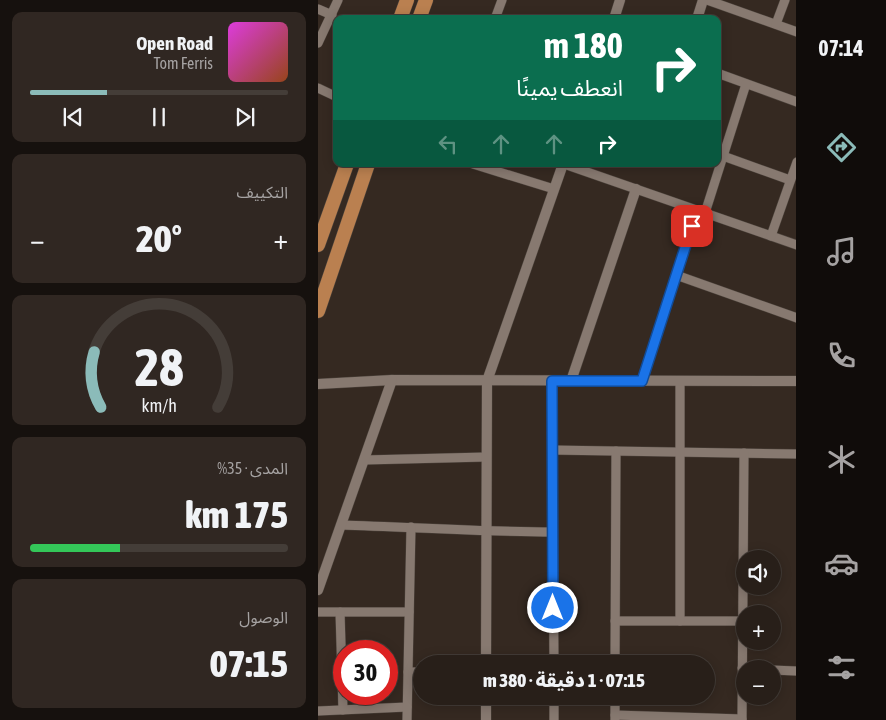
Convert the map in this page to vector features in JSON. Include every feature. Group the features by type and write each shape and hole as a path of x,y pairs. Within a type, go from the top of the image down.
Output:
{"main road":[{"path":"401,15 407,0"},
{"path":"420,15 426,0"},
{"path":"318,245 346,167"},
{"path":"318,311 367,167"}],"street":[{"path":"318,43 338,0"},
{"path":"496,15 502,0"},
{"path":"615,15 620,0"},
{"path":"698,15 703,0"},
{"path":"707,0 796,32"},
{"path":"776,24 785,0"},
{"path":"318,9 332,15"},
{"path":"721,75 796,102"},
{"path":"746,84 721,151 793,176"},
{"path":"318,88 333,95"},
{"path":"771,236 793,176 796,162"},
{"path":"482,167 554,189"},
{"path":"486,655 487,381 562,167"},
{"path":"572,167 796,245"},
{"path":"642,381 676,275 716,167"},
{"path":"571,381 636,189"},
{"path":"676,275 796,318"},
{"path":"318,590 392,380"},
{"path":"318,384 392,380 796,381"},
{"path":"552,381 554,655"},
{"path":"680,381 680,621"},
{"path":"552,450 796,454"},
{"path":"615,655 616,451"},
{"path":"742,605 744,453"},
{"path":"364,460 486,458"},
{"path":"341,525 486,532 553,532"},
{"path":"407,720 411,527"},
{"path":"318,612 410,612"},
{"path":"340,612 344,710"},
{"path":"616,621 736,621"},
{"path":"781,670 796,671"},
{"path":"408,672 413,672"},
{"path":"486,705 486,720"},
{"path":"554,705 554,720"},
{"path":"615,717 742,719 742,705"},
{"path":"318,711 408,707"}],"route":[{"path":"553,608 552,381 642,381 692,226"}]}
